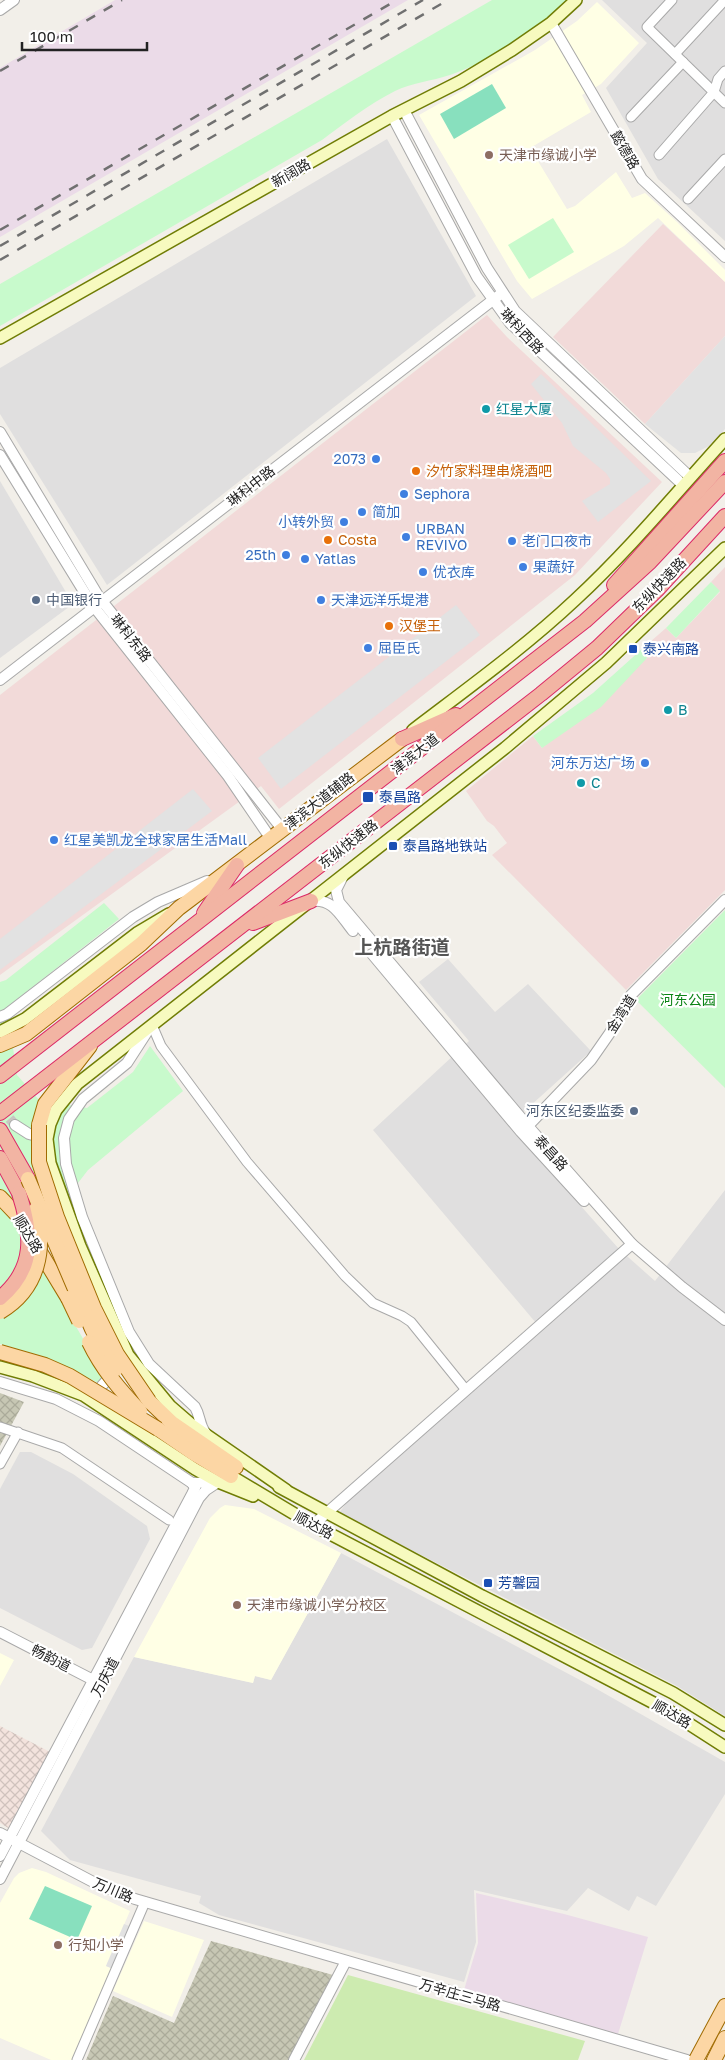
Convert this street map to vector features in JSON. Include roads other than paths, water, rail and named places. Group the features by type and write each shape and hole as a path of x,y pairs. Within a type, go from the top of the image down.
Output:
{"highway":[{"path":"585,621 632,563 725,461"},
{"name":"东纵快速路","path":"585,621 650,562 725,482"},
{"name":"东纵快速路","path":"0,1113 541,694 597,648 657,590 725,516"},
{"name":"津滨大道","path":"196,924 585,621"},
{"path":"402,739 476,707"},
{"path":"0,1076 196,924 237,865"},
{"path":"238,928 311,900"},
{"path":"0,1130 28,1179"},
{"path":"0,1158 19,1193 29,1231 30,1245 28,1259 15,1282 0,1298"}],"main road":[{"name":"新阔路","path":"0,338 392,116 461,81 512,50 551,23 576,0"},
{"name":"津滨大道","path":"402,739 530,640 576,600 725,439"},
{"path":"286,1490 210,1439 170,1406 128,1354 80,1246 50,1163 47,1139 50,1124 56,1110 71,1090 152,1024 505,748 606,663 725,548"},
{"name":"津滨大道辅路","path":"0,1046 26,1034 141,944 179,908 402,739"},
{"path":"0,1032 25,1019 137,933 179,908"},
{"path":"95,1040 45,1104 39,1125 39,1162 57,1217 94,1308 116,1354 148,1401"},
{"path":"0,1312 18,1299 29,1284 39,1259 41,1244 39,1222 28,1179"},
{"name":"顺达路","path":"28,1179 92,1329 104,1351 130,1386 228,1475 286,1490 482,1596 673,1693 725,1725"},
{"name":"顺达路","path":"0,1197 19,1217 68,1298 98,1361 124,1395 158,1429 193,1454 277,1505 668,1711 725,1747"},
{"path":"0,1352 45,1365 70,1376 158,1429"},
{"path":"0,1367 33,1376 90,1400 171,1454 228,1475"},
{"path":"696,2060 725,2006"},
{"path":"714,2060 725,2038"}],"street":[{"path":"0,10 14,0"},
{"path":"672,0 647,26 725,103"},
{"path":"675,54 725,0"},
{"name":"懿德路","path":"551,23 642,179 725,256"},
{"path":"631,117 682,62"},
{"path":"659,155 714,92 718,79 725,71"},
{"name":"琳科西路","path":"404,110 501,291 515,311 686,481"},
{"name":"琳科西路","path":"392,116 477,277 510,323 686,481"},
{"path":"688,198 725,159"},
{"name":"琳科中路","path":"0,675 501,291"},
{"name":"琳科东路","path":"0,432 97,602 282,829"},
{"name":"琳科东路","path":"0,455 97,602 228,776 270,839"},
{"name":"琳科中路","path":"0,680 97,602"},
{"path":"0,1017 7,1014 133,917 158,902 199,885 237,865"},
{"name":"泰昌路","path":"345,873 338,883 336,890 339,902 525,1129"},
{"name":"泰昌路","path":"311,900 320,899 332,904 525,1129 630,1246 682,1295 725,1328"},
{"name":"金湾道","path":"525,1129 591,1060 614,1027 630,996 725,900"},
{"path":"152,1024 161,1046 247,1162 345,1276 373,1303 411,1322 466,1390"},
{"path":"152,1024 127,1064 83,1099 69,1119 64,1138 66,1164 82,1217 129,1332 149,1364 195,1407 200,1425 210,1439"},
{"path":"15,1125 29,1134 47,1139"},
{"path":"313,1525 325,1512 630,1246"},
{"name":"泰昌路","path":"630,1246 725,1320"},
{"path":"90,1400 128,1354"},
{"path":"0,1382 56,1399 99,1421 192,1483 228,1475"},
{"path":"0,1427 62,1448 169,1520"},
{"path":"0,1464 18,1432"},
{"name":"万庆道","path":"0,1879 14,1840 199,1498 206,1490 228,1475"},
{"name":"万庆道","path":"98,1682 195,1488 192,1483"},
{"name":"畅韵道","path":"0,1632 98,1682"},
{"name":"万川路","path":"0,1832 97,1884 145,1902 234,1929"},
{"name":"万庆道","path":"0,1856 14,1840"},
{"path":"77,2060 145,1902"},
{"name":"万辛庄三马路","path":"234,1929 687,2060"},
{"path":"294,2060 346,1961"}],"tunnel":[{"path":"0,1107 15,1125"}],"railway":[{"path":"0,71 122,0"},
{"path":"0,230 397,0"},
{"path":"0,246 423,0"},
{"path":"0,260 448,0"}],"place":[{"name":"天津市缘诚小学","path":"489,155"},
{"name":"红星大厦","path":"486,409"},
{"name":"2073","path":"376,459"},
{"name":"汐竹家料理串烧酒吧","path":"416,471"},
{"name":"Sephora","path":"404,494"},
{"name":"简加","path":"362,512"},
{"name":"小转外贸","path":"344,522"},
{"name":"URBAN REVIVO","path":"406,537"},
{"name":"Costa","path":"328,540"},
{"name":"老门口夜市","path":"512,541"},
{"name":"25th","path":"286,555"},
{"name":"Yatlas","path":"305,559"},
{"name":"果蔬好","path":"523,567"},
{"name":"优衣库","path":"423,572"},
{"name":"中国银行","path":"36,600"},
{"name":"天津远洋乐堤港","path":"321,600"},
{"name":"汉堡王","path":"389,626"},
{"name":"屈臣氏","path":"368,648"},
{"name":"泰兴南路","path":"633,649"},
{"name":"B","path":"668,710"},
{"name":"河东万达广场","path":"645,763"},
{"name":"C","path":"581,783"},
{"name":"泰昌路","path":"368,797"},
{"name":"红星美凯龙全球家居生活Mall","path":"54,840"},
{"name":"泰昌路地铁站","path":"393,846"},
{"name":"河东区纪委监委","path":"634,1111"},
{"name":"芳馨园","path":"488,1583"},
{"name":"天津市缘诚小学分校区","path":"237,1605"},
{"name":"行知小学","path":"58,1945"}],"district":[{"name":"上杭路街道","path":"402,947"}],"park label":[{"name":"河东公园","path":"688,1000"}]}
